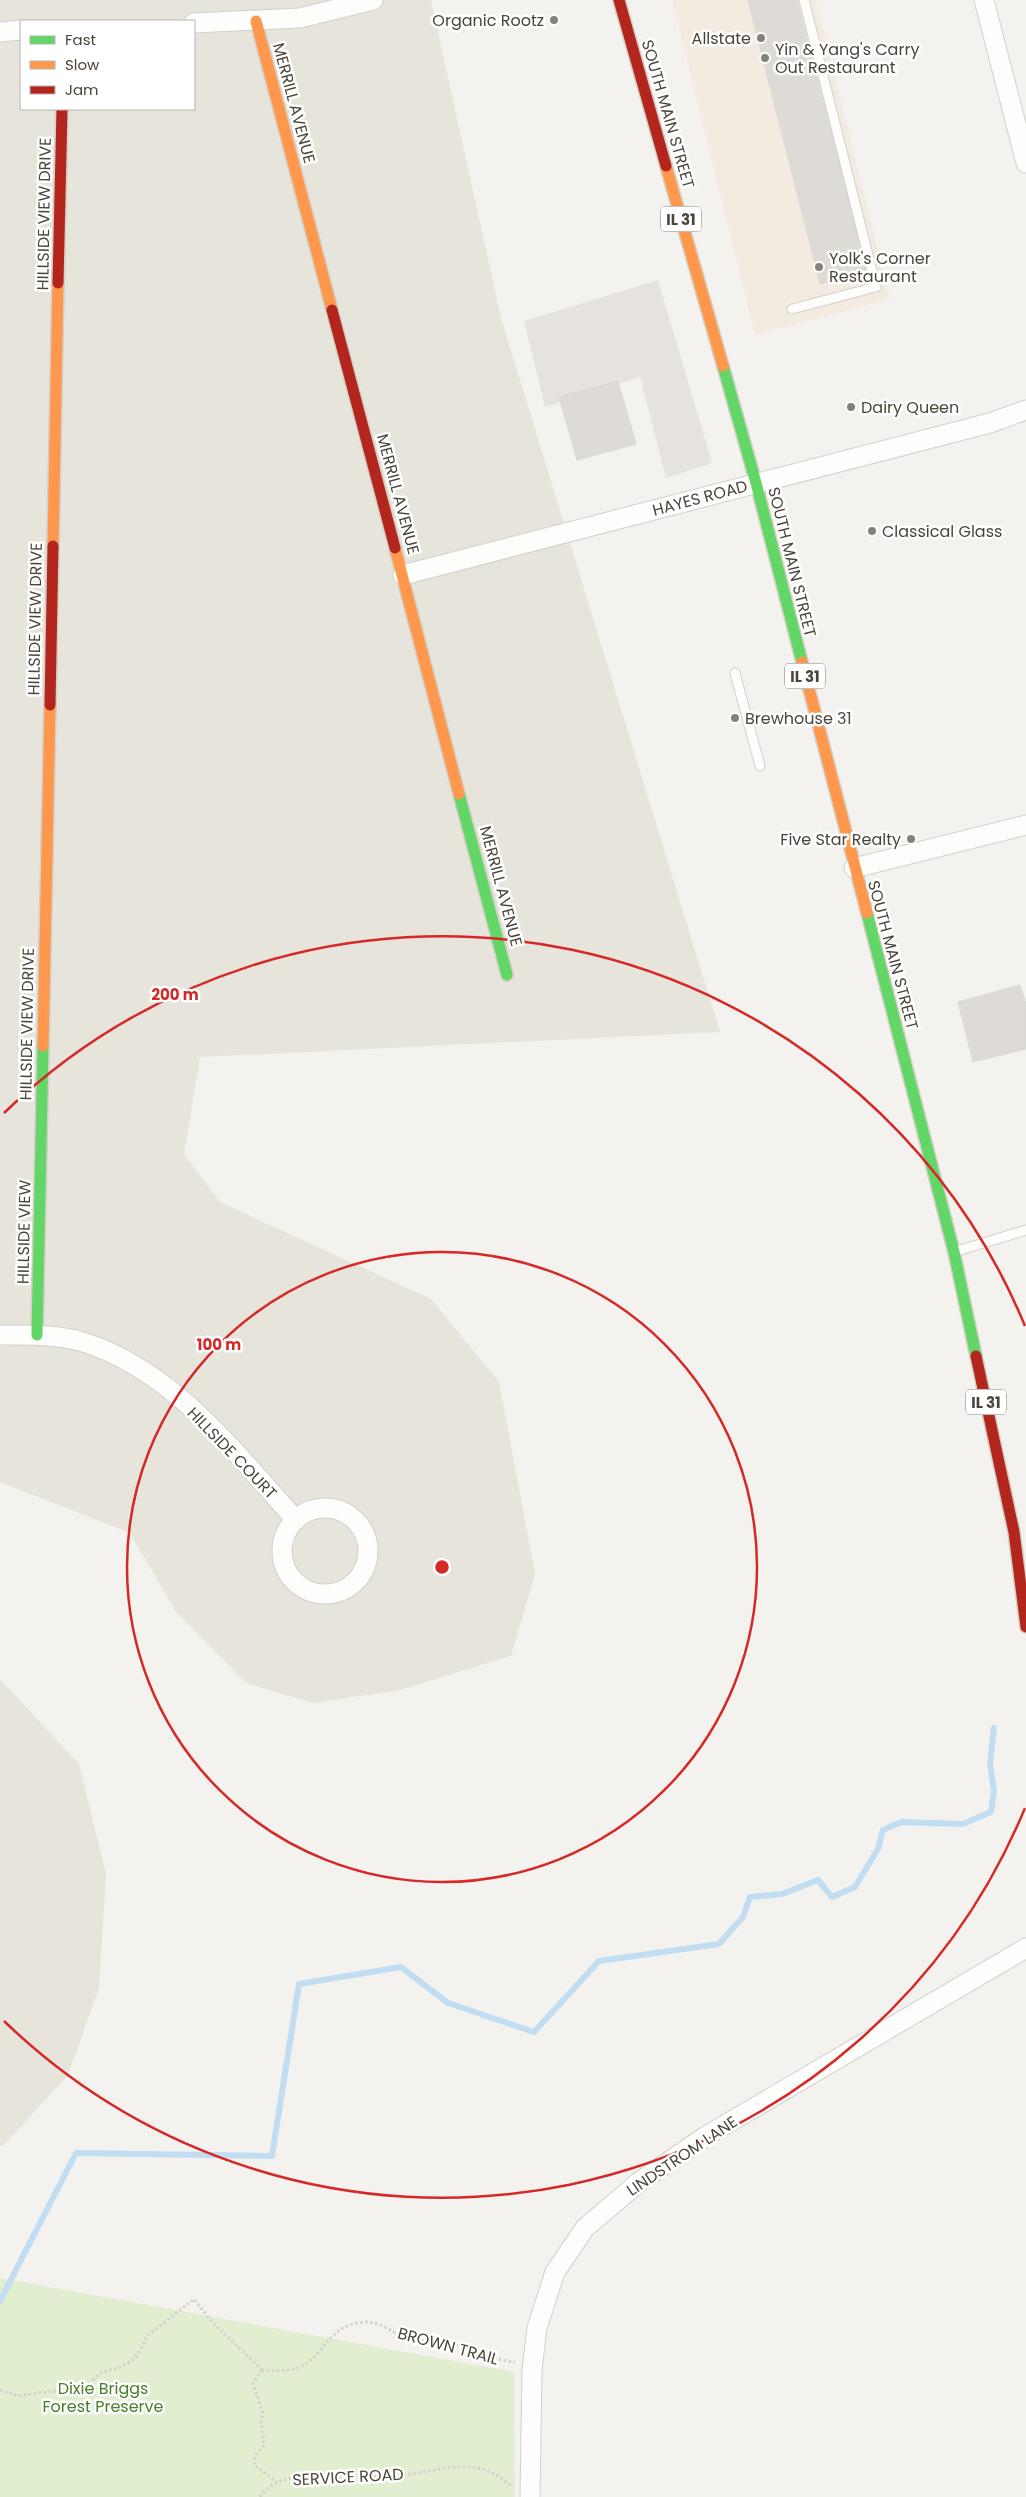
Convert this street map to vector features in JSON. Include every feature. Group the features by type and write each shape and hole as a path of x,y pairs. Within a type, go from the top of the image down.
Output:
{"street":[{"path":"195,23 256,22 300,18 373,0"},
{"name":"SOUTH MAIN STREET","path":"619,0 756,484 954,1252"},
{"path":"984,0 1026,163"},
{"name":"MERRILL AVENUE","path":"256,22 507,976"},
{"path":"0,32 20,30"},
{"name":"HILLSIDE VIEW DRIVE","path":"43,1130 47,786 62,110"},
{"name":"HAYES ROAD","path":"403,575 990,423 1026,410"},
{"path":"854,868 1026,825"},
{"name":"HILLSIDE VIEW","path":"38,1335 43,1130"},
{"name":"IL 31","path":"954,1252 973,1347 1014,1526 1022,1552 1026,1627"},
{"name":"HILLSIDE COURT","path":"0,1335 38,1335 82,1342 127,1360 158,1381 202,1418 296,1520"},
{"path":"327,1508 343,1512 357,1522 366,1536 368,1553 364,1569 354,1583 340,1592 324,1594 307,1590 294,1580 285,1566 282,1550 286,1534 296,1520 310,1511 327,1508"},
{"name":"LINDSTROM LANE","path":"522,2494 537,2328 555,2272 585,2228 626,2194 706,2136 1026,1948"}],"lane":[{"path":"792,309 876,287 804,0"},
{"path":"735,673 760,766"},
{"path":"954,1252 1026,1230"}],"path":[{"path":"0,2390 18,2396 54,2392 65,2395 81,2392 102,2372 119,2368 134,2359 147,2336 194,2299 212,2322 262,2370 253,2384 263,2414 261,2422 264,2444 255,2456 254,2465 277,2482"},
{"name":"BROWN TRAIL","path":"262,2370 278,2372 300,2367 316,2355 333,2334 343,2328 362,2322 375,2322 407,2338 458,2345 486,2357 505,2361 533,2363"},
{"name":"SERVICE ROAD","path":"260,2497 265,2489 277,2482 295,2477 389,2477 457,2467 479,2468 492,2472 522,2494"}],"shaded area":[{"path":"0,0 431,0 501,318 720,1032 200,1057 184,1154 220,1202 431,1299 499,1382 535,1574 511,1656 400,1690 313,1703 246,1683 176,1612 130,1533 0,1482"},
{"path":"672,0 816,0 890,299 755,335"},
{"path":"658,280 712,463 666,478 640,377 545,407 524,321"},
{"path":"0,1679 79,1764 106,1874 99,1988 68,2075 4,2145 0,2146"}],"green space":[{"name":"Dixie Briggs Forest Preserve","path":"0,2278 514,2372 515,2497 0,2497"}],"building":[{"path":"748,0 797,0 867,272 820,284"},
{"path":"618,381 636,444 577,460 559,397"},
{"path":"1020,985 1026,1004 1026,1049 973,1062 958,1002"}],"waterway":[{"path":"0,2301 76,2153 272,2156 299,1984 401,1967 448,2003 534,2032 599,1961 719,1944 743,1917 750,1897 782,1894 818,1880 832,1897 855,1887 878,1849 883,1830 901,1822 963,1824 991,1812 994,1791 990,1764 994,1728"}],"traffic: fast":[{"path":"723,366 756,483 802,662"},
{"path":"459,794 507,975"},
{"path":"867,913 954,1252 976,1356"},
{"path":"37,1335 43,1046"}],"traffic: slow":[{"path":"256,21 332,310"},
{"path":"666,166 723,366"},
{"path":"53,546 58,283"},
{"path":"395,548 459,794"},
{"path":"802,662 867,913"},
{"path":"43,1046 50,705"}],"traffic: jam":[{"path":"619,0 666,166"},
{"path":"58,283 62,110"},
{"path":"332,310 395,548"},
{"path":"50,705 53,546"},
{"path":"976,1356 1014,1532 1026,1627"}],"place":[{"name":"Organic Rootz","path":"554,20"},
{"name":"Allstate","path":"761,38"},
{"name":"Yin & Yang's Carry Out Restaurant","path":"765,58"},
{"name":"Yolk's Corner Restaurant","path":"819,267"},
{"name":"Dairy Queen","path":"851,407"},
{"name":"Classical Glass","path":"872,531"},
{"name":"Brewhouse 31","path":"735,718"},
{"name":"Five Star Realty","path":"911,839"}]}
